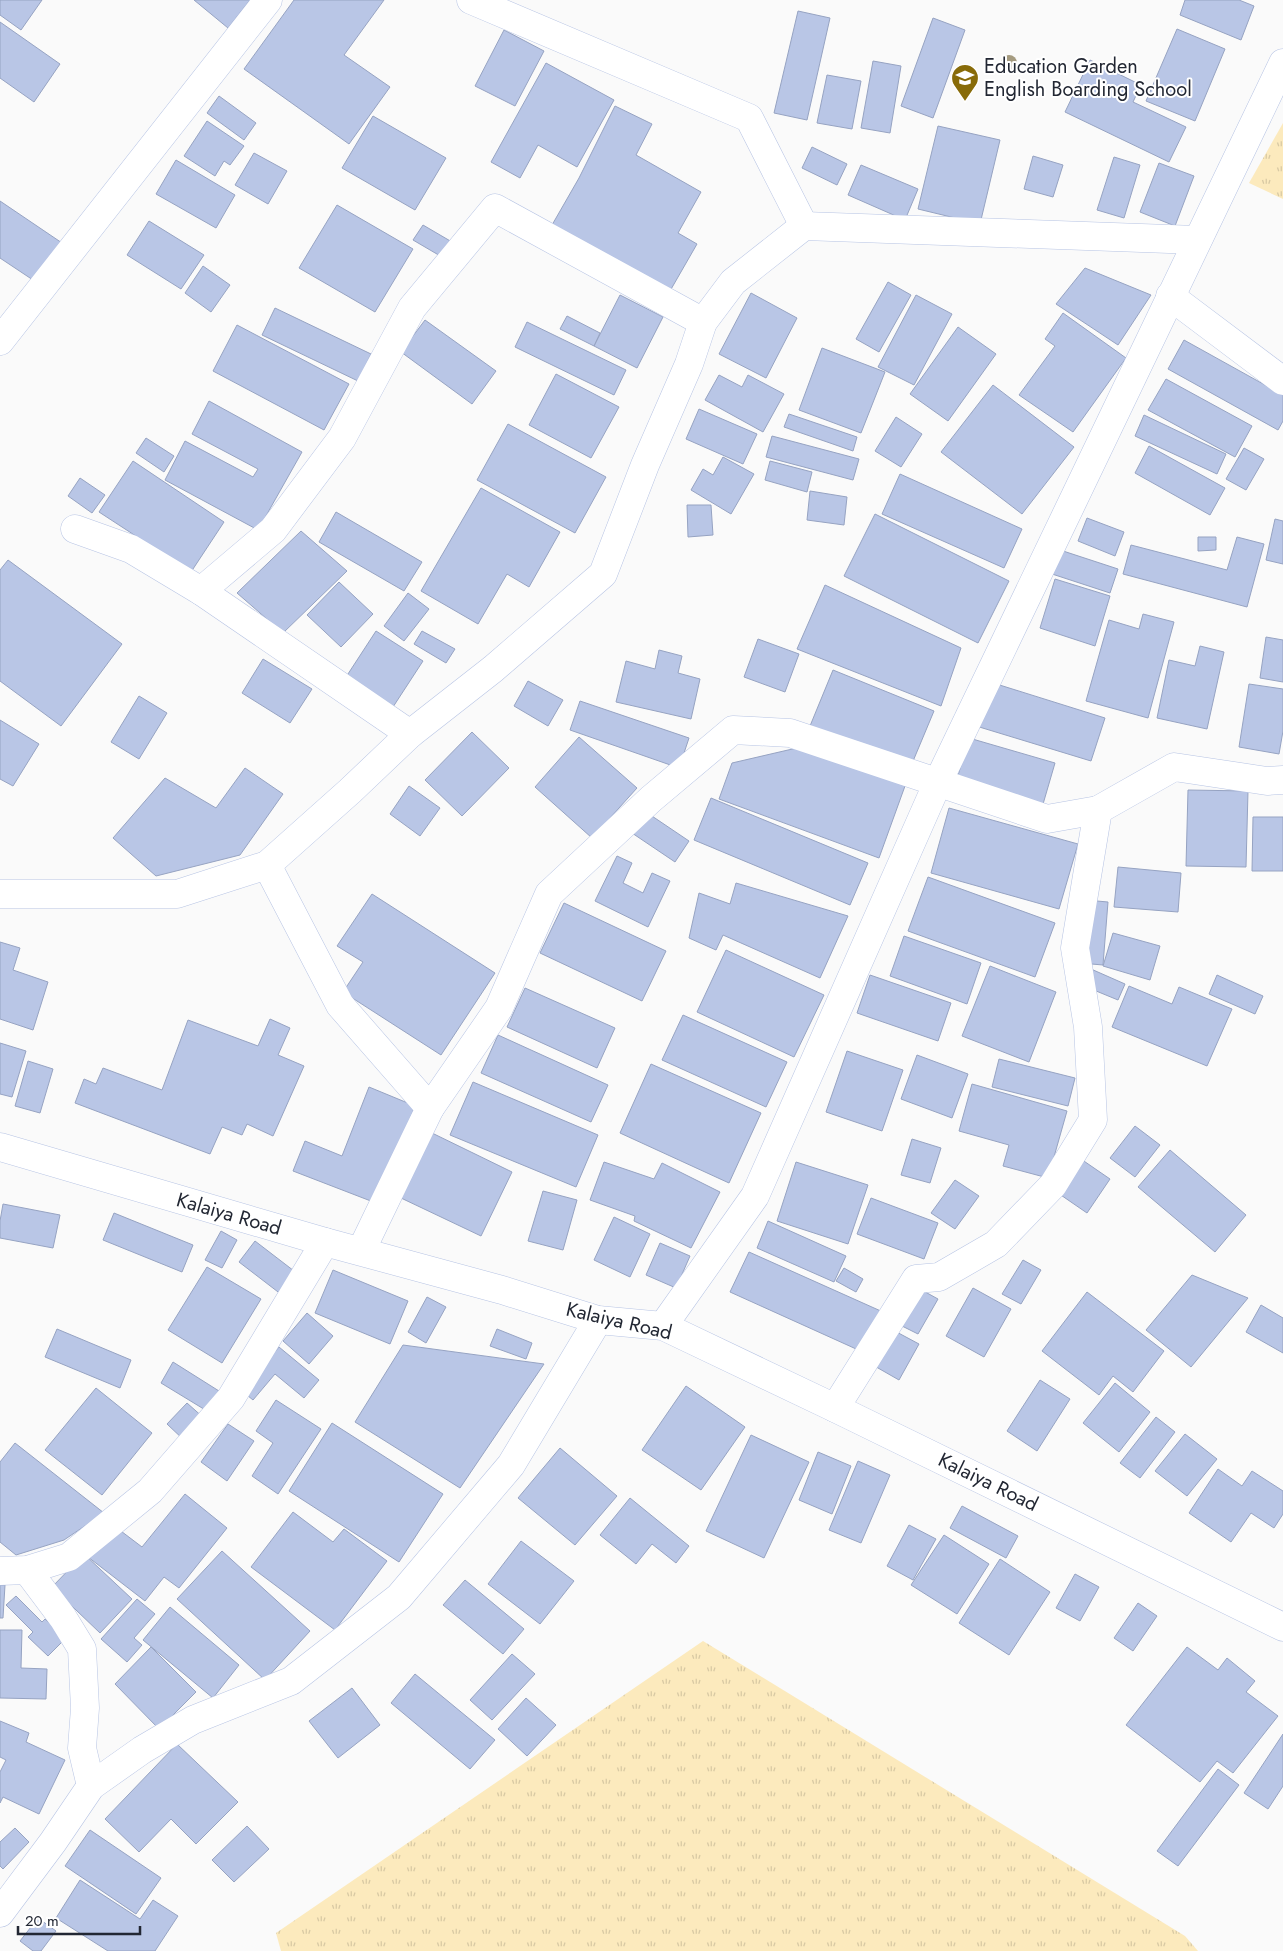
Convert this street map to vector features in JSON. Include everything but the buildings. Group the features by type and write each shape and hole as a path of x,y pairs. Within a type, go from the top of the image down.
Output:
{"street":[{"path":"0,341 268,0"},
{"path":"471,0 749,118 804,226"},
{"path":"663,1326 755,1196 938,782 1283,63"},
{"path":"200,591 273,530 342,438 412,308 495,208 703,322"},
{"path":"0,894 178,894 267,865 350,791 410,734 493,669 603,574 645,465 690,364 703,322 732,282 804,226 1197,240"},
{"path":"1170,296 1283,381"},
{"path":"75,529 131,549 200,591 410,734"},
{"path":"361,1251 430,1108 499,1008 549,894 651,799 732,730 790,733 1047,819 1098,810 1174,767 1267,781 1283,780"},
{"path":"835,1408 916,1279 939,1277 996,1244 1053,1186 1093,1120 1088,1027 1075,948 1098,810"},
{"path":"267,865 340,1005 430,1108"},
{"name":"Kalaiya Road","path":"0,1146 325,1242 502,1290 598,1320 663,1326 1283,1626"},
{"path":"0,1571 27,1570 69,1557 150,1491 232,1398 325,1242"},
{"path":"0,1913 53,1842 91,1786 142,1750 193,1720 291,1681 399,1597 511,1464 598,1320"},
{"path":"27,1570 64,1618 82,1649 85,1708 82,1748 91,1786"}],"green space":[{"path":"1283,123 1283,199 1249,183"},
{"path":"703,1641 1185,1936 1198,1951 281,1951 276,1933"}],"place":[{"name":"Education Garden English Boarding School","path":"965,102"}]}
